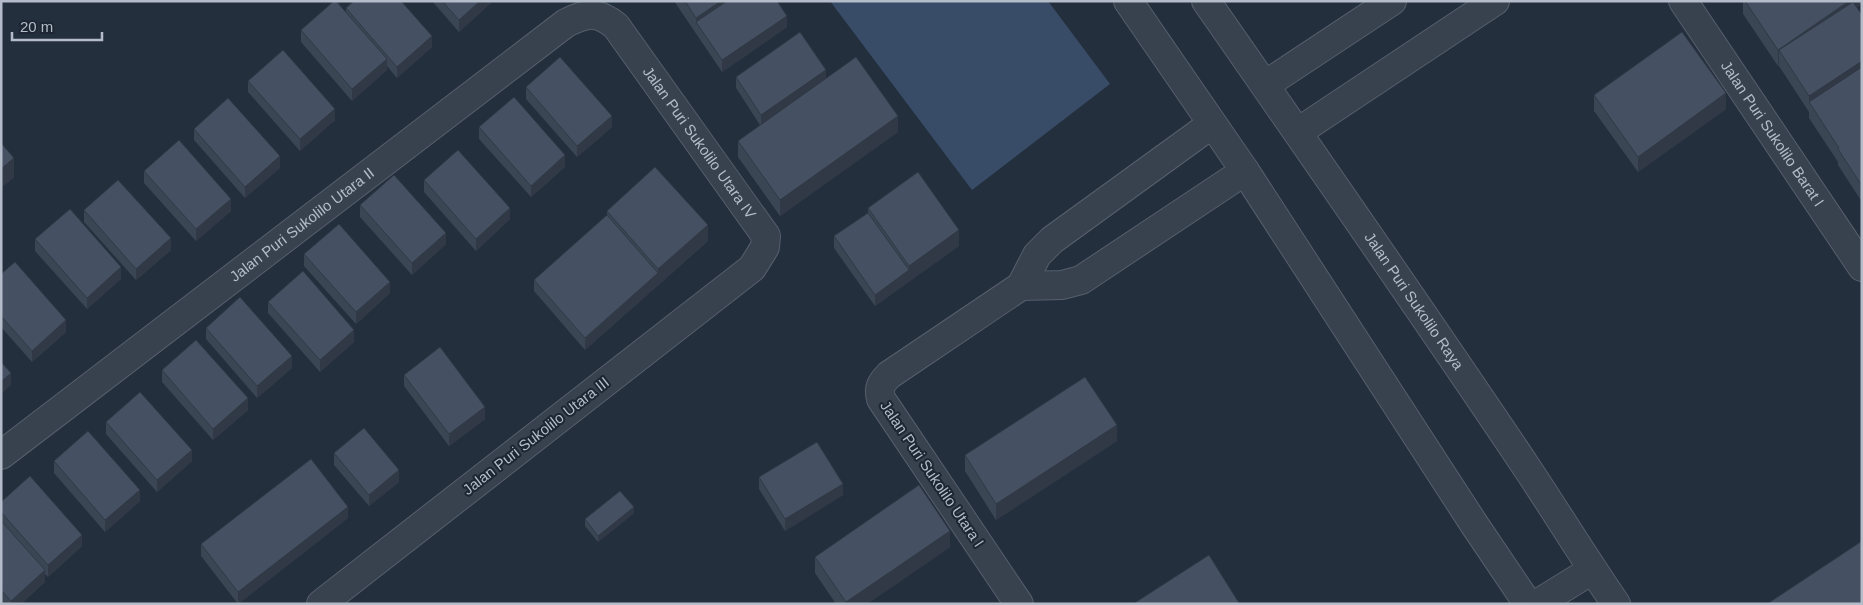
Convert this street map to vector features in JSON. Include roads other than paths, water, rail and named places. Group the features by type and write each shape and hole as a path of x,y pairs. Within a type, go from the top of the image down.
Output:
{"street":[{"path":"1128,1 1245,171 1528,604"},
{"name":"Jalan Puri Sukolilo Raya","path":"1206,1 1298,132 1528,470 1616,604"},
{"path":"1265,86 1392,1"},
{"path":"1298,132 1463,10 1495,1"},
{"name":"Jalan Puri Sukolilo Barat I","path":"1682,1 1862,267"},
{"name":"Jalan Puri Sukolilo Utara II","path":"1,455 566,23 590,13 609,21"},
{"name":"Jalan Puri Sukolilo Utara IV","path":"609,21 616,26 766,236 765,247 752,268"},
{"path":"1212,124 1052,240 1037,255 1021,286 1062,285 1081,280 1245,171"},
{"name":"Jalan Puri Sukolilo Utara III","path":"321,604 752,268"},
{"name":"Jalan Puri Sukolilo Utara I","path":"1019,604 881,399 879,393 882,383 889,375 1021,286"},
{"path":"1538,604 1592,570"}],"water":[{"path":"830,1 1048,1 1110,84 972,190"}]}
